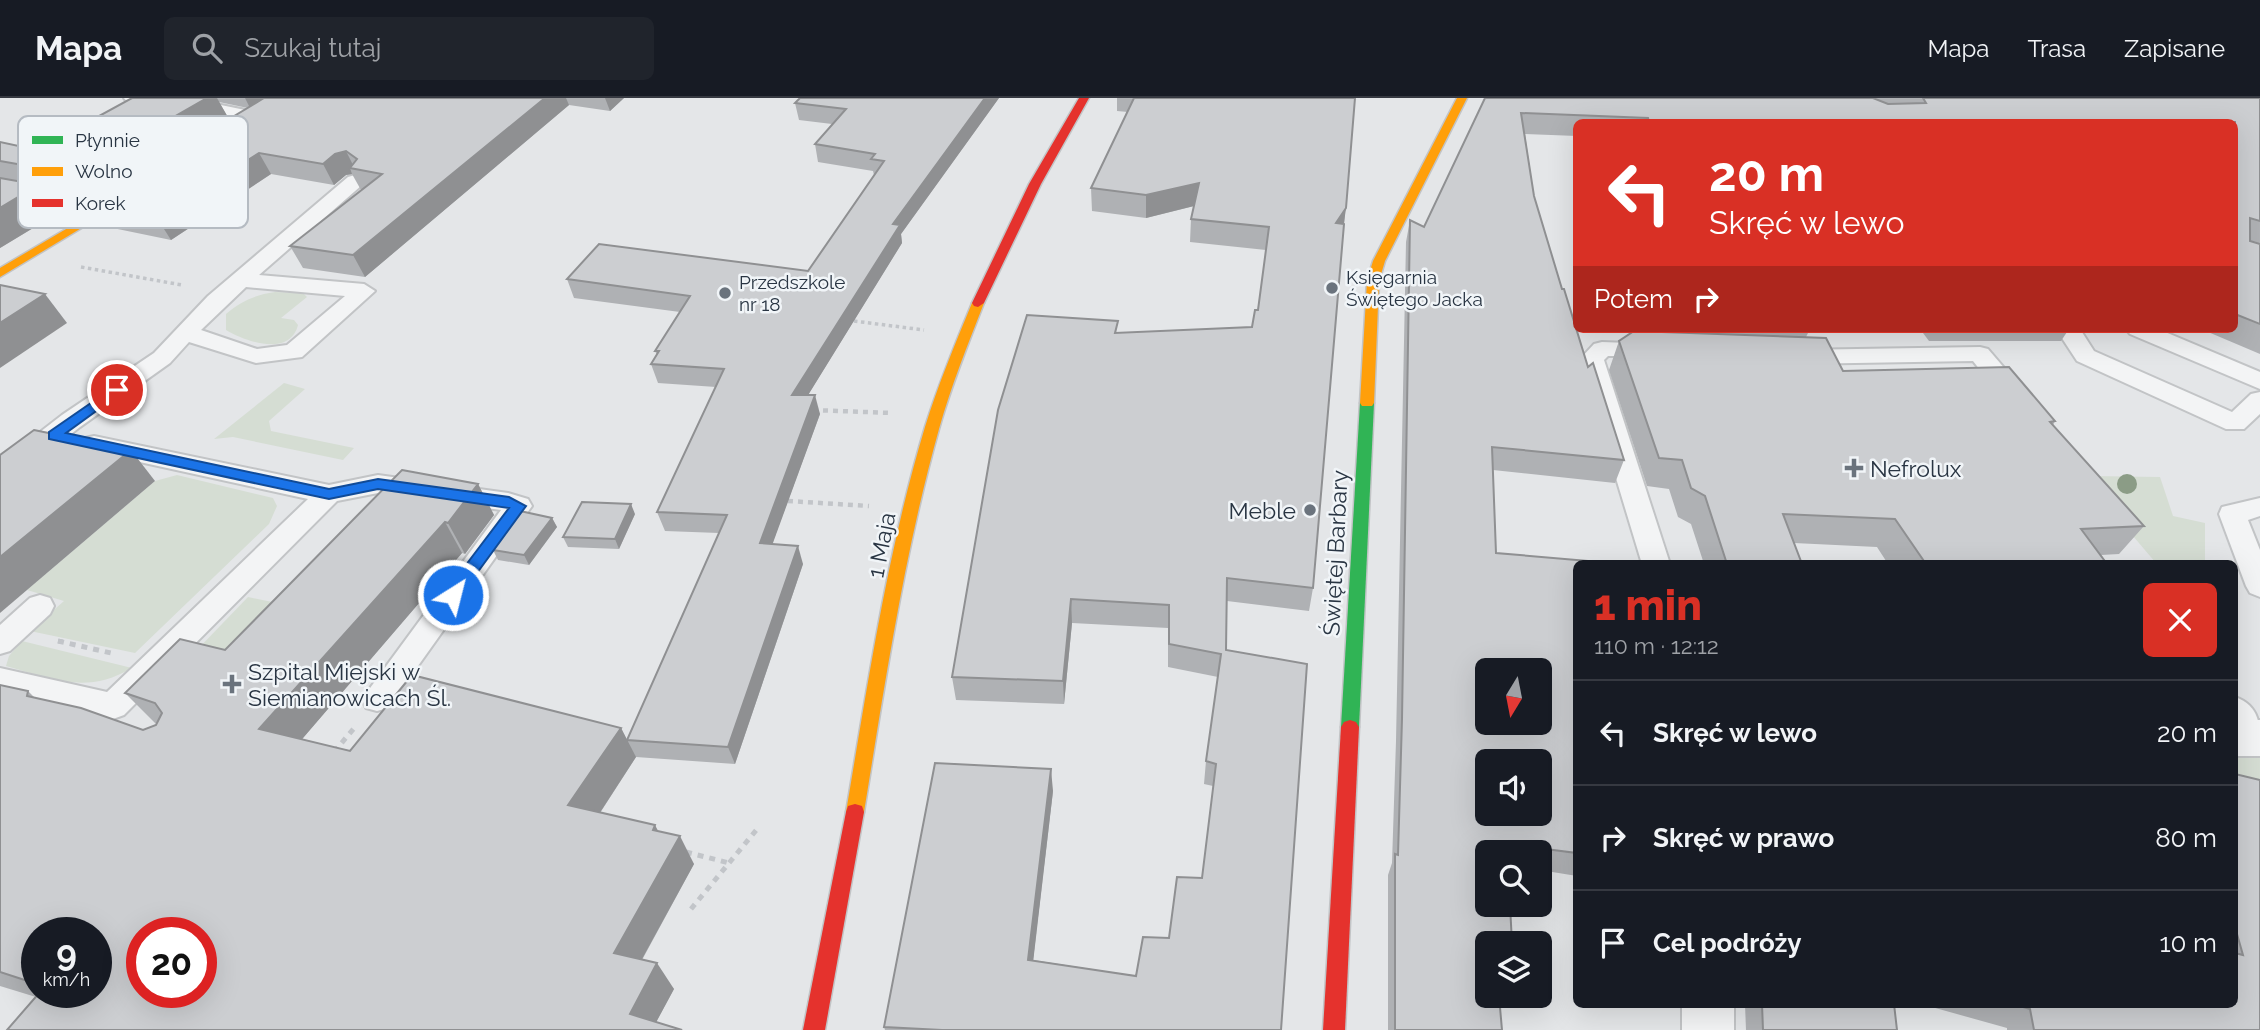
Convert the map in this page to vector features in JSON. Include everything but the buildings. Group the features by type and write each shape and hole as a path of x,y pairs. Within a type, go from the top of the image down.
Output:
{"street":[{"name":"1 Maja","path":"814,1030 837,923 881,658 920,460 964,329 1023,208 1084,98"},
{"name":"Świętej Barbary","path":"1334,1030 1373,281 1379,261 1462,98"},
{"path":"248,124 264,114"},
{"path":"0,273 75,228"},
{"path":"1708,1008 1708,1030"}],"lane":[{"path":"133,98 162,104 175,101 264,114"},
{"path":"0,477 162,358 216,300 355,181"},
{"path":"0,193 18,196"},
{"path":"186,333 256,356 294,352 364,292 242,280"},
{"path":"2071,333 2085,356 2235,423 2260,400"},
{"path":"2147,333 2260,381"},
{"path":"1655,560 1592,359 1602,349 1679,352"},
{"path":"1776,356 1980,354 2031,417"},
{"path":"54,435 329,494 378,484 509,502 519,506 377,699"},
{"path":"0,680 120,718 329,494"},
{"path":"2260,507 2232,514 2260,586"},
{"path":"6,637 40,606"}],"path":[{"path":"70,265 197,287 242,280"},
{"path":"854,321 932,332"},
{"path":"809,410 898,413"},
{"path":"788,501 870,506"},
{"path":"6,637 114,654"},
{"path":"329,759 339,761"},
{"path":"691,909 758,828"},
{"path":"676,849 729,863"}],"shaded area":[{"path":"275,292 303,293 307,297 281,318 294,320 298,325 286,341 277,344 255,342 226,330 226,314 232,309 249,299"},
{"path":"284,383 305,389 269,421 271,431 354,448 343,460 233,437 214,439"},
{"path":"177,475 273,498 277,506 269,524 135,653 30,631 64,601 27,590 155,481"},
{"path":"2091,476 2160,477 2173,516 2205,523 2205,560 2153,560 2087,482"},
{"path":"248,597 316,611 168,680"},
{"path":"22,641 132,668 100,681 85,683 55,679 6,666 9,656"},
{"path":"2238,756 2260,757 2260,807 2238,802"}],"traffic: fast":[{"path":"1350,727 1367,403"}],"traffic: slow":[{"path":"1367,403 1373,281 1379,261 1462,98"},
{"path":"0,273 74,228"},
{"path":"855,812 888,617 915,489 953,364 978,303"}],"traffic: jam":[{"path":"978,303 1035,184 1084,98"},
{"path":"1334,1030 1350,727"},
{"path":"814,1030 855,812"}],"place":[{"name":"Księgarnia Świętego Jacka","path":"1332,288"},
{"name":"Przedszkole nr 18","path":"725,293"},
{"name":"Nefrolux","path":"1854,468"},
{"name":"Meble","path":"1310,510"},
{"name":"Szpital Miejski w Siemianowicach Śl.","path":"232,684"}],"route":[{"path":"117,390 54,435 329,494 378,484 509,502 519,506 453,595"}]}
